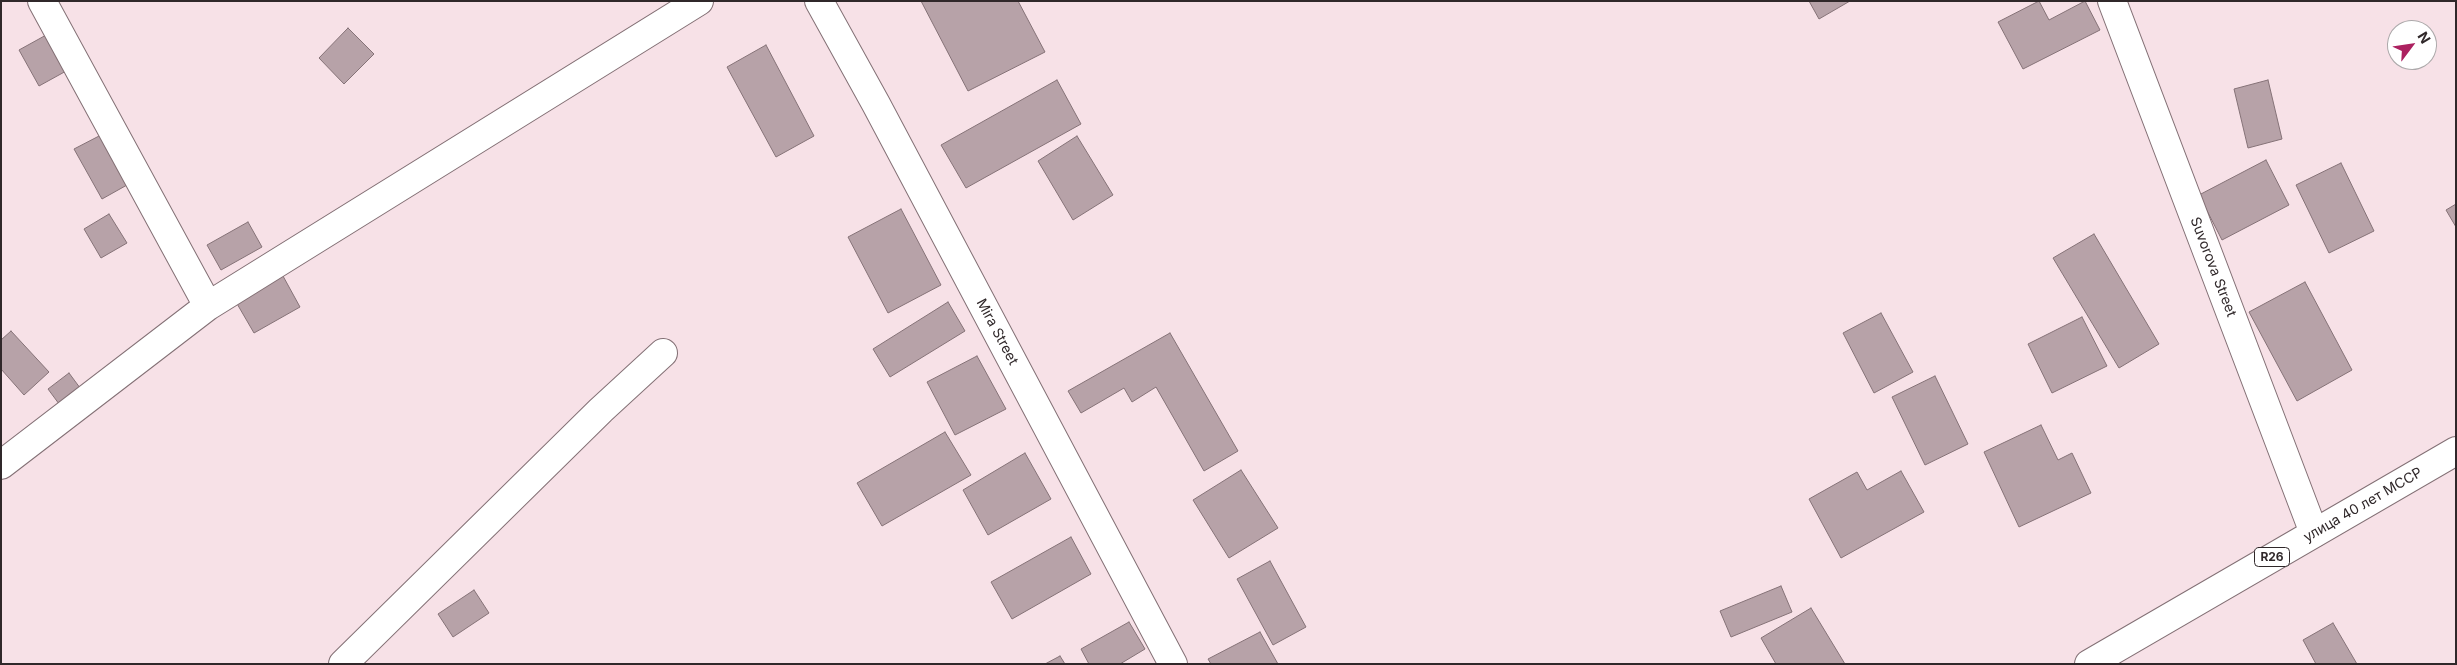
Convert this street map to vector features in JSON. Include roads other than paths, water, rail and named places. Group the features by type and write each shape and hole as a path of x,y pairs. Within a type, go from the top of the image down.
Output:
{"street":[{"path":"42,1 208,306"},
{"path":"1,465 208,306 698,1"},
{"name":"Mira Street","path":"819,1 876,104 1173,664"},
{"name":"Suvorova Street","path":"2112,1 2314,533"},
{"path":"343,664 601,410 663,353"},
{"name":"улица 40 лет МССР","path":"2089,664 2456,451"}]}
